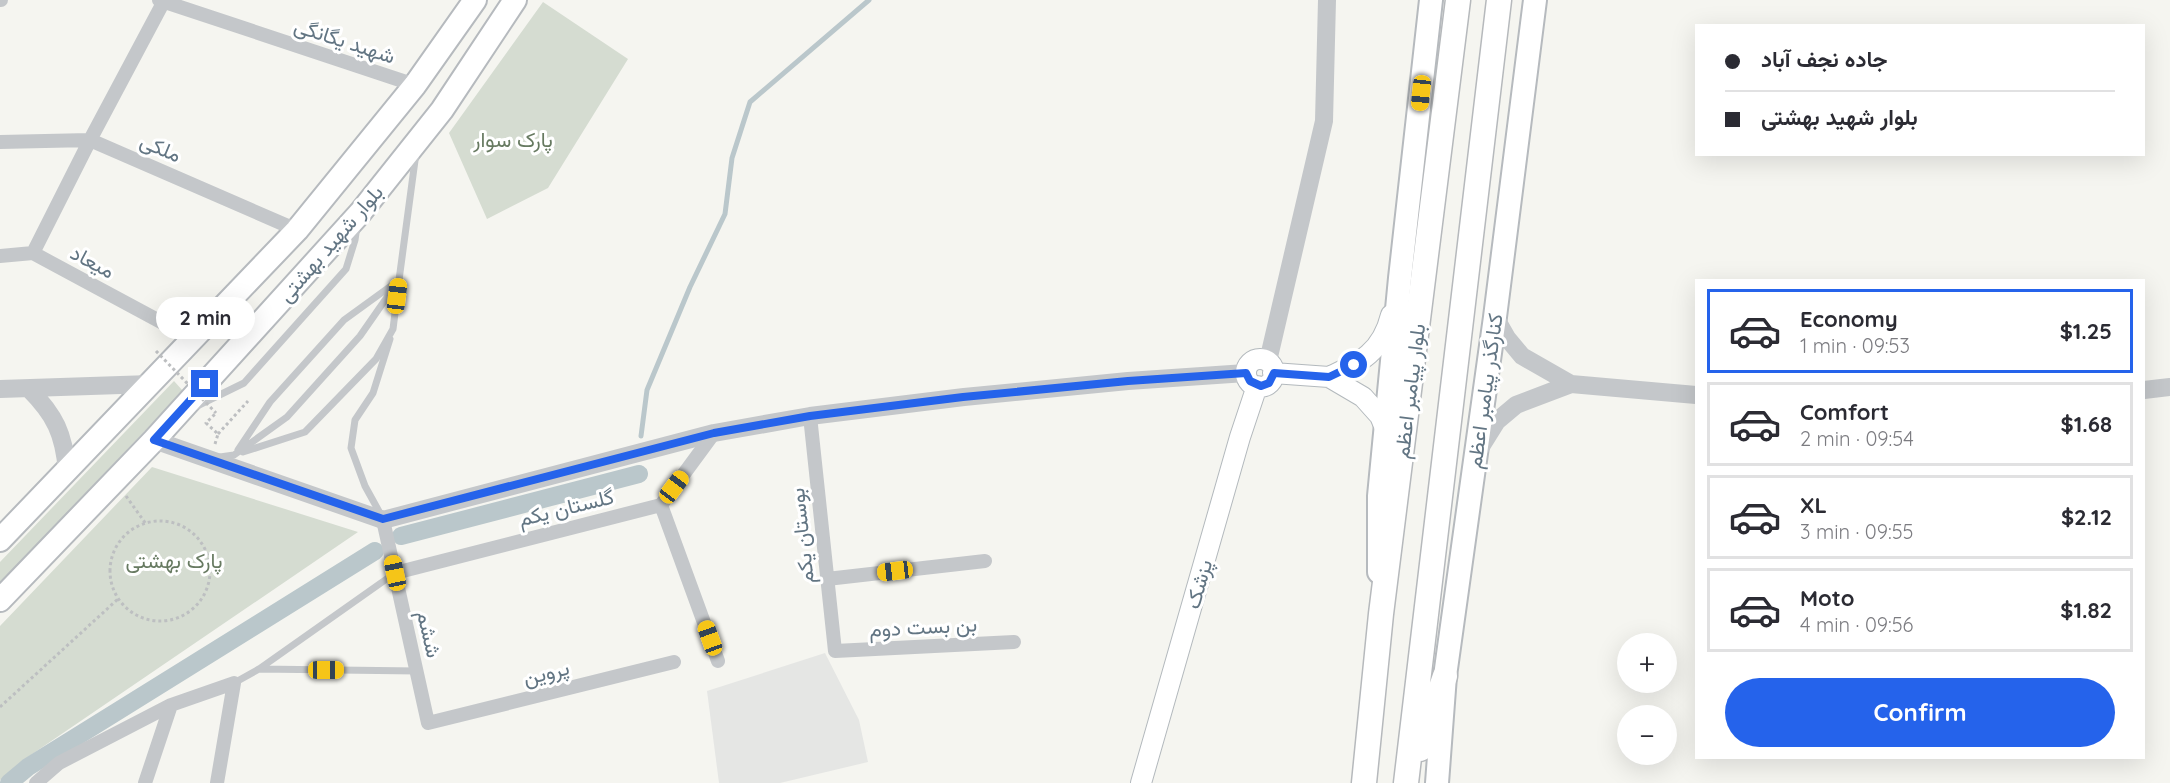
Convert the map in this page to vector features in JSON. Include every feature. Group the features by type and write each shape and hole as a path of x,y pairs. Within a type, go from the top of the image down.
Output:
{"highway":[{"name":"بلوار پیامبر اعظم","path":"1364,783 1381,614 1458,0"},
{"name":"بلوار پیامبر اعظم","path":"1407,783 1499,0"},
{"path":"1407,783 1445,676"}],"main road":[{"name":"بلوار شهید بهشتی","path":"0,540 297,230 415,85 476,0"},
{"name":"بلوار شهید بهشتی","path":"0,600 154,440 360,213 442,110 515,0"},
{"path":"1381,614 1379,496 1400,278 1431,0"},
{"name":"کنارگذر پیامبر اعظم","path":"1437,783 1445,676 1495,317 1535,0"},
{"path":"1329,377 1354,365 1371,353 1382,340 1400,278"},
{"path":"1252,380 1251,362 1259,359 1271,367 1329,377 1368,402 1380,416 1385,428"},
{"name":"پزشک","path":"1141,783 1240,437 1252,380"}],"street":[{"path":"1271,367 1324,121 1327,0"},
{"name":"شهید یگانگی","path":"162,1 415,85"},
{"path":"0,256 33,253 162,1"},
{"name":"ملکی","path":"0,142 90,140 297,230"},
{"name":"میعاد","path":"33,253 163,323"},
{"path":"1495,317 1507,338 1522,356 1570,384 1695,394"},
{"path":"154,440 383,519 714,433 810,416 975,395 1128,381 1252,380"},
{"path":"0,389 151,384"},
{"path":"1475,456 1497,421 1516,405 1570,384"},
{"path":"2145,390 2170,387"},
{"path":"29,389 46,405 58,425 65,447 67,471"},
{"name":"بوستان یکم","path":"810,416 835,651"},
{"path":"714,433 661,505 718,661"},
{"name":"گلستان یکم","path":"395,573 661,505"},
{"name":"ششم","path":"383,519 428,723"},
{"path":"827,579 985,561"},
{"name":"بن بست دوم","path":"835,651 1014,642"},
{"name":"پروین","path":"428,723 674,662"},
{"path":"36,783 59,763 171,705 234,683 217,783"},
{"path":"145,783 171,705"}],"lane":[{"path":"383,519 365,486 351,448 355,420 373,393 385,361 393,329 418,140"},
{"path":"234,455 270,402 344,320 399,280"},
{"path":"234,455 287,417 360,336 399,280"},
{"path":"209,459 234,455 304,432 376,359 393,329"},
{"path":"234,683 259,669 395,573"},
{"path":"259,669 417,671"}],"path":[{"path":"156,351 216,413 206,423"},
{"path":"218,434 248,402"},
{"path":"112,484 125,494 146,524"},
{"path":"161,522 177,524 191,532 202,544 208,558 210,573 207,589 199,603 188,613 173,620 158,621 142,618 128,610 111,585 110,569 113,554 120,541 132,530 146,524 161,522"},
{"path":"0,707 118,598"}],"shaded area":[{"path":"825,653 859,720 868,762 780,783 719,783 707,691"}],"green space":[{"name":"پارک سوار","path":"543,2 628,59 548,188 487,219 449,133"},
{"path":"174,381 183,391 0,583 0,562"},
{"name":"پارک بهشتی","path":"152,467 358,532 22,761 0,780 0,626"}],"waterway":[{"path":"641,436 647,390 690,287 725,214 732,158 750,102 869,0"},
{"path":"639,468 639,474"},
{"path":"401,536 639,474"},
{"path":"9,783 28,767 375,551"}],"route":[{"path":"205,384 154,440 383,519 714,433 810,416 963,397 1199,376 1246,373 1253,384 1261,386 1269,383 1274,373 1329,377 1354,365"}]}
